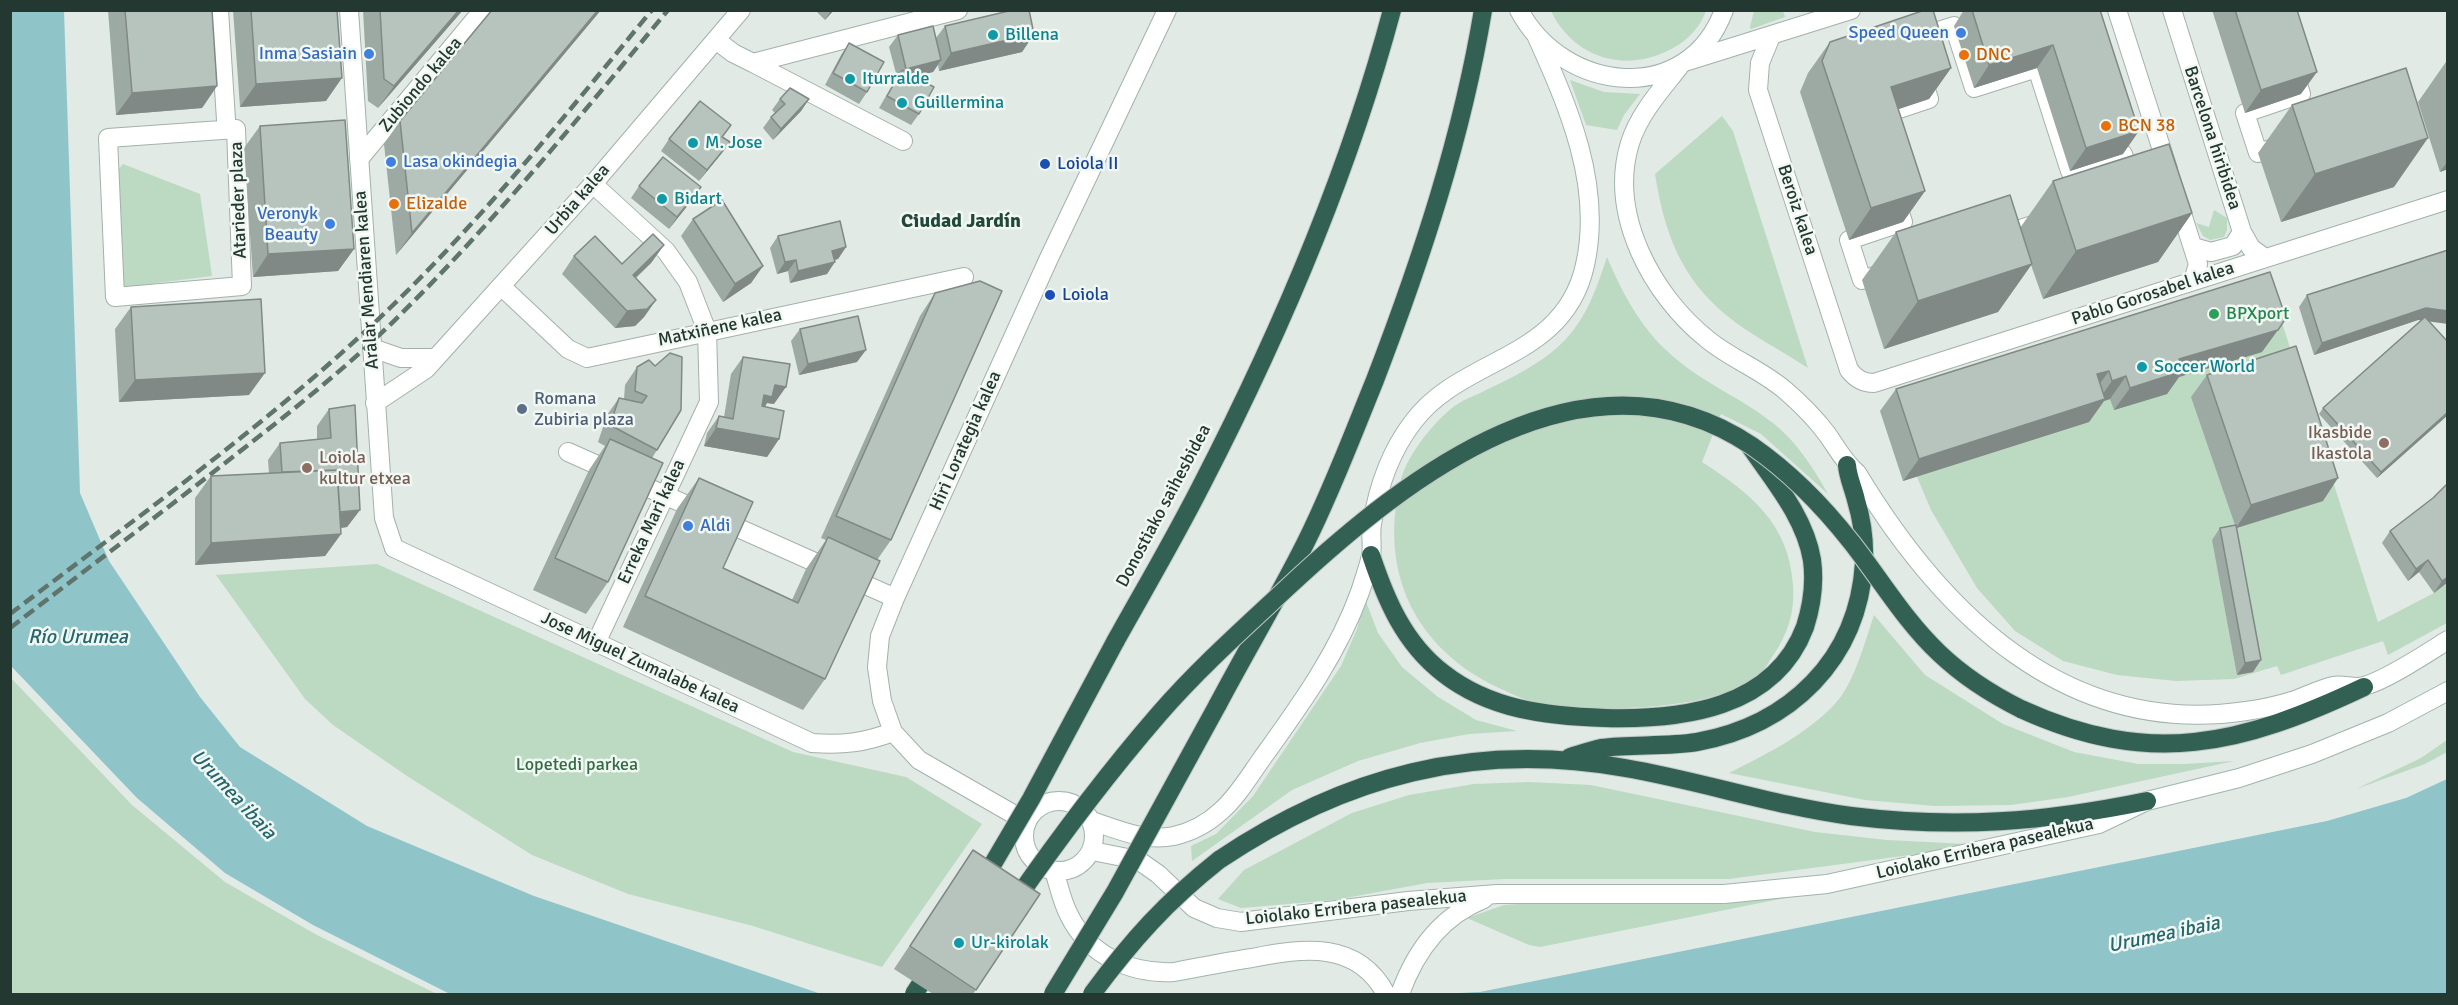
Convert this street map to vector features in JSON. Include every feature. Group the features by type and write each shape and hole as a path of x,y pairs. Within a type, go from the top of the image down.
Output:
{"highway":[{"name":"Donostiako saihesbidea","path":"971,901 1031,799 1201,486 1254,374 1303,270 1373,83 1392,10"},
{"path":"1053,994 1115,892 1306,542 1347,449 1420,258 1465,103 1483,10"},
{"path":"999,923 1115,767 1160,712 1227,643 1331,547 1394,496 1444,463 1520,425 1570,411 1632,408 1675,413 1701,421 1748,444 1772,460 1814,498 1852,543 1908,618 1940,654 1978,685 2021,710 2076,732 2139,743 2224,739 2310,711 2364,687"},
{"path":"1371,555 1390,606 1412,642 1442,672 1479,696 1521,711 1582,717 1623,718 1684,714 1721,705 1753,690 1774,674 1789,657 1809,614 1814,586 1812,558 1801,526 1781,490 1748,444"},
{"path":"1563,759 1599,748 1696,742 1734,733 1767,720 1793,702 1814,682 1846,635 1859,601 1864,563 1864,536 1848,477 1847,465"},
{"path":"1092,994 1157,913 1219,860 1252,837 1325,800 1402,774 1482,760 1563,759 1628,768 1834,813 1902,821 1991,823 2044,819 2147,801"},
{"path":"914,994 941,951"}],"street":[{"path":"219,10 226,120"},
{"name":"Aralar Mendiaren kalea","path":"349,10 384,518 394,548"},
{"name":"Zubiondo kalea","path":"359,159 483,10"},
{"name":"Urbia kalea","path":"375,404 426,369 593,184 741,10"},
{"path":"753,63 958,10"},
{"name":"Hiri Lorategia kalea","path":"1027,822 919,760 893,732 882,701 877,667 880,636 895,598 1049,258 1167,10"},
{"path":"1724,10 1703,48 1684,64 1642,116 1628,152 1624,176 1626,200 1638,247 1660,290 1691,326 1728,354 1767,377 1799,402 1826,432 1847,465 1857,472 1919,561 1964,611 2010,652 2064,684 2122,705 2153,711 2194,714 2246,711 2293,701 2334,686 2364,687 2448,639"},
{"path":"1518,11 1536,35 1554,52 1582,68 1599,75 1645,78 1851,10"},
{"path":"2117,10 2198,264 2193,281"},
{"name":"Barcelona hiribidea","path":"2172,10 2242,232 2251,248 2265,258"},
{"path":"1954,26 1974,88 2037,68 2070,171 2123,154 2136,192 1862,280 1849,240 1903,222 1869,119 1929,99 1910,40 1954,26"},
{"path":"1092,821 1095,841 1092,851 1085,861 1076,867 1065,871 1054,871 1035,862 1028,853 1024,843 1027,822 1041,806 1062,801 1082,809 1092,821 1138,837 1156,838 1190,830 1220,812 1232,799 1326,665 1359,593 1371,555 1372,528 1386,470 1398,444 1415,419 1447,392 1524,347 1553,325 1572,299 1585,267 1590,232 1589,197 1585,170 1570,117 1536,35"},
{"name":"Beroiz kalea","path":"1771,36 1760,63 1758,90 1849,370 1859,380"},
{"path":"716,40 733,53 903,141"},
{"path":"2288,52 2301,94 2245,113 2258,153 2300,140"},
{"name":"Atarieder plaza","path":"236,129 242,286 115,297 108,138 236,129"},
{"path":"593,184 666,251 688,282 707,331"},
{"name":"Pablo Gorosabel kalea","path":"1859,380 1874,383 2448,200"},
{"path":"2193,247 2211,252 2233,246 2242,232"},
{"name":"Matxiñene kalea","path":"501,286 568,349 587,358 964,277"},
{"name":"Erreka Mari kalea","path":"596,643 709,402 707,331"},
{"path":"372,348 401,358 436,358"},
{"path":"568,452 895,598"},
{"name":"Jose Miguel Zumalabe kalea","path":"394,548 812,743 845,745 871,740 893,732"},
{"name":"Loiolako Erribera pasealekua","path":"1092,851 1138,860 1158,874 1194,908 1216,918 1241,922 1408,901 1497,894 1724,894 1827,884 2099,824 2147,801 2239,778 2312,754 2388,723 2448,691"},
{"path":"1054,871 1068,914 1076,927 1097,951 1125,966 1158,973 1174,972 1306,949 1337,954 1355,961 1380,983 1386,994"},
{"name":"Loiolako Erribera pasealekua","path":"1400,994 1421,950 1437,929 1469,905 1497,894"}],"green space":[{"path":"1551,11 1706,11 1697,27 1678,45 1655,56 1638,60 1620,60 1588,51 1573,41"},
{"path":"1754,11 1783,11 1785,17 1751,29"},
{"path":"1570,80 1604,92 1640,94 1624,115 1617,130 1586,125"},
{"path":"1722,116 1733,131 1808,368 1745,329 1710,300 1686,269 1669,234 1655,174"},
{"path":"123,164 200,194 212,276 156,283 115,297 109,180"},
{"path":"2214,210 2227,218 2227,230 2224,237 2210,240 2203,236 2196,223 2209,227"},
{"path":"1607,257 1632,306 1656,340 1679,362 1779,428 1806,459 1828,494 1761,434 1721,414 1702,462 1751,498 1775,527 1784,544 1790,563 1793,595 1791,614 1782,640 1761,672 1719,695 1659,706 1597,709 1544,706 1499,688 1470,672 1446,652 1426,630 1410,605 1400,578 1395,548 1395,517 1403,474 1413,453 1428,433 1456,405 1527,369 1557,348 1573,331 1585,312"},
{"path":"2276,304 2378,622 2434,593 2447,582 2447,623 2388,655 2382,638 2383,641 2281,675 2277,666 2234,679 2176,681 2117,675 2063,661 2015,631 1977,588 1931,510 1892,418"},
{"name":"Lopetedi parkea","path":"377,564 793,752 906,777 982,824 882,967 753,926 628,894 532,855 407,776 333,725 305,699 216,575"},
{"path":"1365,599 1378,633 1402,667 1438,697 1476,720 1517,731 1469,734 1420,743 1358,761 1292,790 1192,861 1191,846 1216,834 1253,796 1341,666 1357,629"},
{"path":"1874,615 1925,675 2003,724 2074,752 2138,764 2234,761 2068,797 2011,805 1935,806 1865,800 1729,773 1798,735 1834,705 1853,674"},
{"path":"11,678 132,805 225,882 315,934 437,994 11,994"},
{"path":"2447,740 2447,752 2425,764 2356,789 2421,758"},
{"path":"1529,782 1591,785 1815,832 1887,840 1986,845 1729,879 1504,879 1427,883 1335,900 1241,908 1218,899 1244,870 1352,813 1409,795 1474,784"},
{"path":"1795,896 1540,947 1529,945 1467,918 1504,905 1530,903 1696,903"}],"water":[{"name":"Río Urumea","path":"11,10 64,11 80,493 109,561 200,697 240,747 367,826 534,896 821,994 450,994 313,925 225,873 137,798 11,666"},
{"name":"Urumea ibaia","path":"2447,779 2447,994 1439,994 1480,992 2327,821 2406,798"}],"building":[{"path":"125,10 212,10 217,86 132,93"},
{"path":"251,10 337,10 342,78 256,84"},
{"path":"380,10 459,10 394,86 384,79"},
{"path":"492,10 598,10 412,233 400,121"},
{"path":"1013,10 1029,10 1034,34 951,53 945,26"},
{"path":"1925,10 1933,10 1951,68 1891,87 1925,191 1871,208 1822,61 1830,42"},
{"path":"1972,10 2100,10 2139,131 2086,148 2053,45 1989,65"},
{"path":"2235,10 2297,10 2317,72 2261,90"},
{"path":"933,26 941,60 906,69 898,35"},
{"path":"849,43 884,62 867,92 833,73"},
{"path":"2406,68 2428,138 2315,174 2292,105"},
{"path":"902,70 934,87 919,114 887,96"},
{"path":"790,88 809,99 781,129 771,117 785,104 780,99"},
{"name":"M. Jose","path":"700,101 731,125 722,137 730,142 707,170 669,139"},
{"path":"345,120 354,249 268,254 260,126"},
{"path":"2169,144 2192,213 2076,251 2053,181"},
{"name":"Bidart","path":"663,157 701,187 677,217 639,186"},
{"path":"2010,195 2032,264 1918,301 1896,232"},
{"path":"722,200 763,266 735,284 693,219"},
{"path":"840,221 846,247 832,251 835,262 798,271 796,260 785,262 778,236"},
{"path":"653,234 664,245 633,275 656,300 647,309 627,311 574,256 595,236 622,264"},
{"path":"2448,250 2448,311 2426,308 2322,343 2307,295"},
{"path":"2270,272 2286,318 2278,330 2179,359 2183,371 2130,388 2126,376 2112,381 2109,371 2097,374 2105,399 1919,459 1896,389"},
{"path":"980,281 1002,291 891,540 836,516 935,293"},
{"path":"261,299 265,373 135,380 131,307"},
{"path":"858,316 866,350 808,364 800,329"},
{"path":"2425,317 2448,342 2448,412 2381,472 2323,408"},
{"path":"2296,346 2338,478 2251,505 2207,375"},
{"path":"670,353 682,357 681,410 657,450 610,425 619,398 642,403 647,396 635,391 637,367 649,360 655,366"},
{"path":"743,357 790,364 786,387 775,385 772,397 764,395 762,406 784,411 779,439 716,428 719,416 733,419"},
{"path":"355,405 360,510 340,512 337,470 282,472 280,443 331,438 329,409"},
{"path":"610,439 663,463 608,582 555,558"},
{"path":"337,470 341,534 211,543 211,476"},
{"path":"699,478 753,502 723,568 798,603 828,537 880,561 825,679 645,596"},
{"path":"2448,483 2448,577 2442,581 2428,560 2416,569 2390,531 2433,498"},
{"path":"2236,525 2261,660 2245,663 2220,528"},
{"name":"Ur-kirolak","path":"973,850 1040,894 976,990 910,946"}],"railway":[{"path":"10,614 253,428 346,349 391,307 493,199 558,125 652,10"},
{"path":"10,628 263,433 334,376 379,336 436,279 504,204 668,10"}],"place":[{"name":"Speed Queen","path":"1961,33"},
{"name":"Billena","path":"993,35"},
{"name":"Inma Sasiain","path":"369,54"},
{"name":"DNC","path":"1964,55"},
{"name":"Iturralde","path":"850,79"},
{"name":"Guillermina","path":"902,103"},
{"name":"BCN 38","path":"2106,126"},
{"name":"M. Jose","path":"693,143"},
{"name":"Lasa okindegia","path":"391,162"},
{"name":"Loiola II","path":"1045,164"},
{"name":"Bidart","path":"662,199"},
{"name":"Elizalde","path":"394,204"},
{"name":"Veronyk Beauty","path":"330,224"},
{"name":"Loiola","path":"1050,295"},
{"name":"BPXport","path":"2214,314"},
{"name":"Soccer World","path":"2142,367"},
{"name":"Romana Zubiria plaza","path":"522,409"},
{"name":"Ikasbide Ikastola","path":"2384,443"},
{"name":"Loiola kultur etxea","path":"307,468"},
{"name":"Aldi","path":"688,526"},
{"name":"Ur-kirolak","path":"959,943"}],"district":[{"name":"Ciudad Jardín","path":"961,222"}]}
